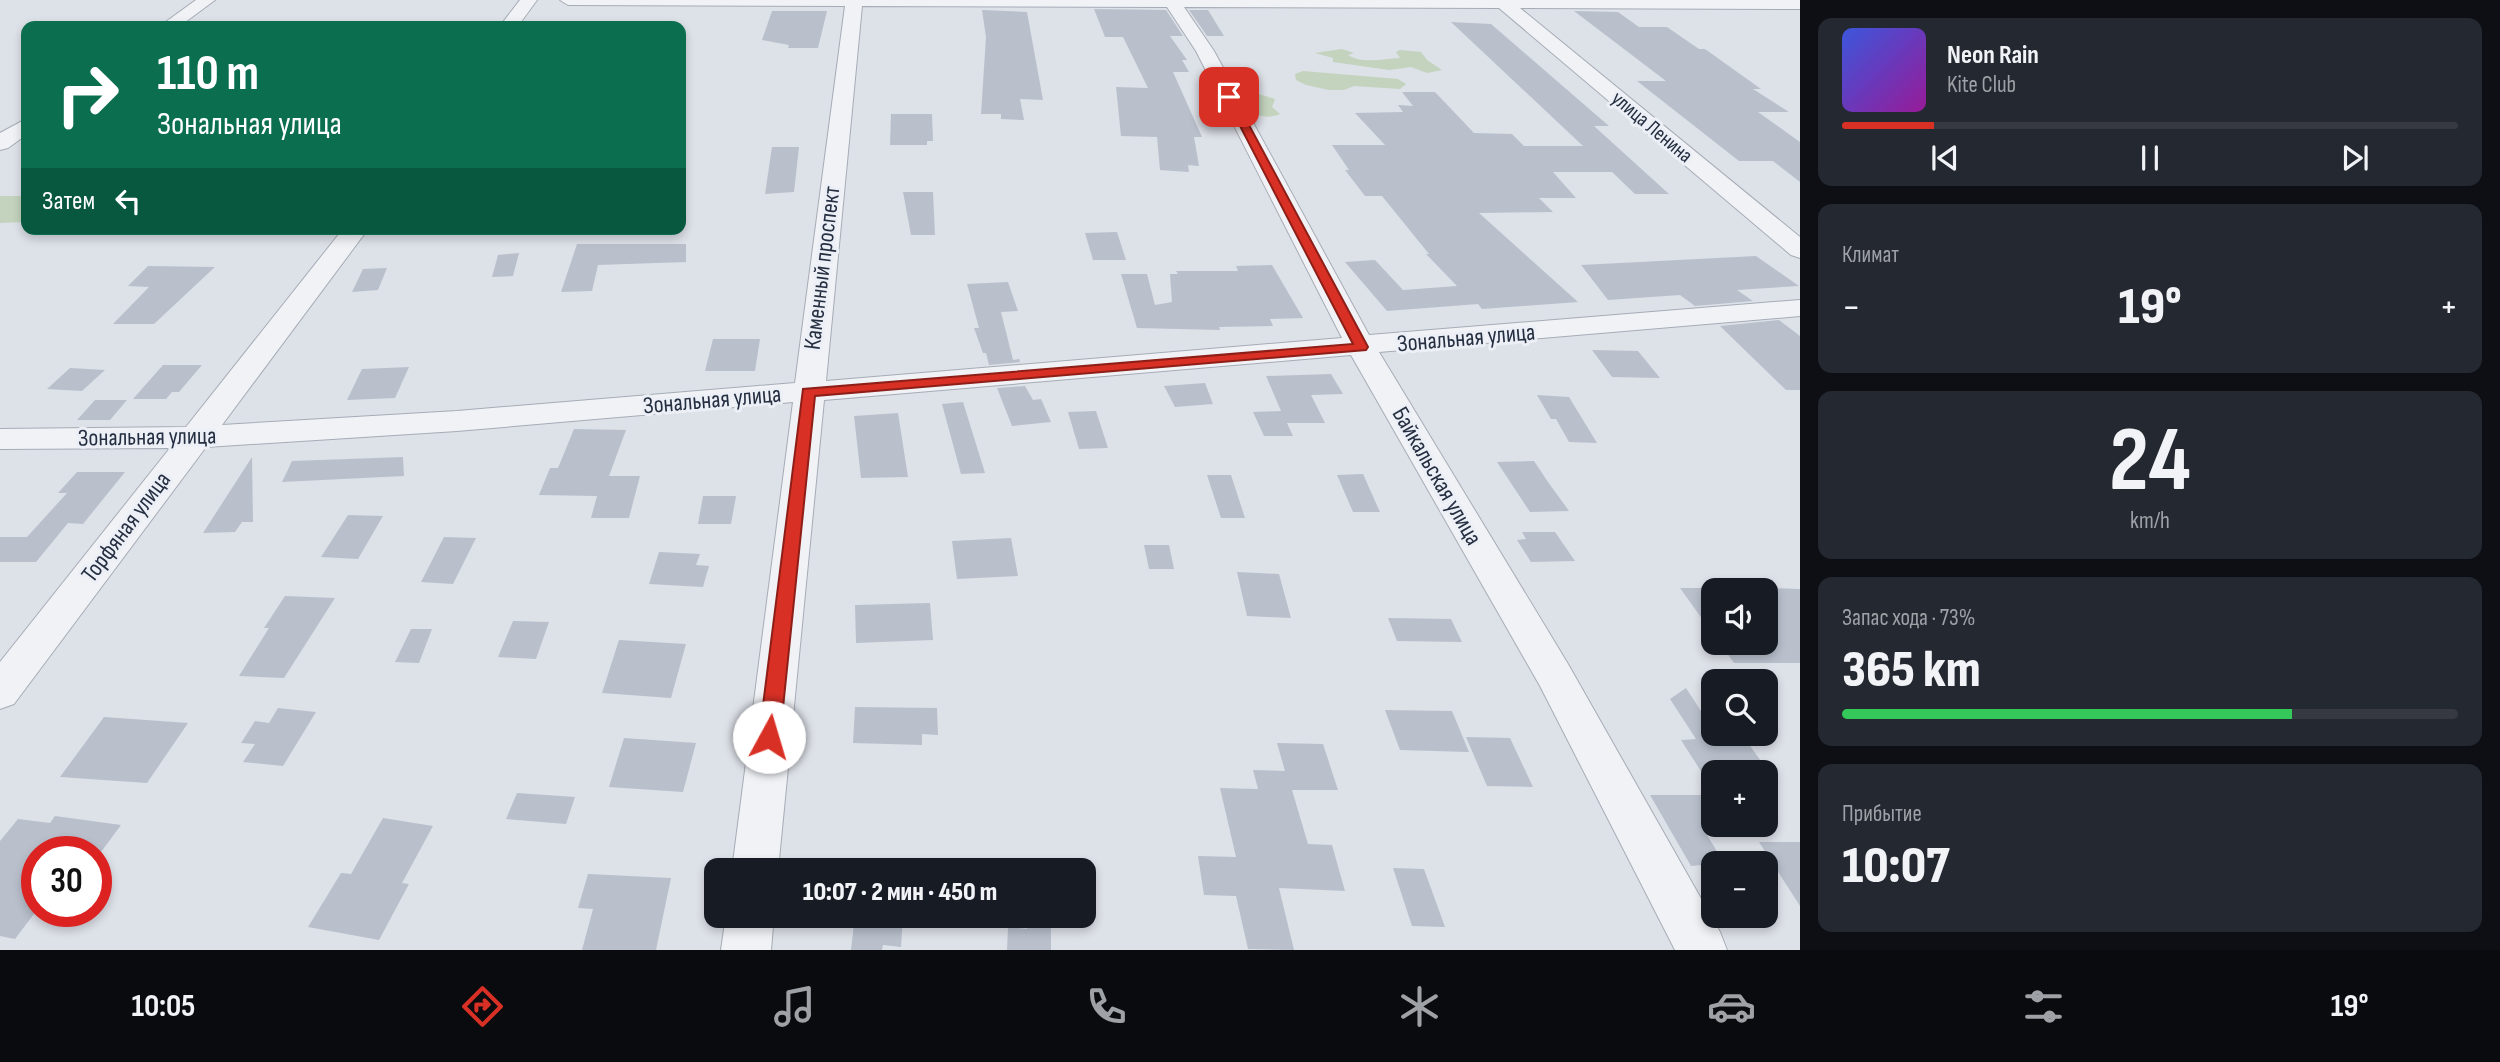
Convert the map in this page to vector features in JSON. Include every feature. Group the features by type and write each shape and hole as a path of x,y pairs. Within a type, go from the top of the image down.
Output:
{"street":[{"path":"176,21 207,0"},
{"path":"513,21 528,0"},
{"path":"568,0 1800,4"},
{"name":"Каменный проспект","path":"756,858 854,0"},
{"name":"Байкальская улица","path":"1173,3 1205,51 1362,347 1554,675 1702,950"},
{"name":"улица Ленина","path":"1503,4 1800,250"},
{"path":"0,143 21,128"},
{"name":"Торфяная улица","path":"0,692 351,235"},
{"name":"Зональная улица","path":"0,439 195,437 457,421 1362,347 1800,308"},
{"path":"746,950 749,928"}],"green space":[{"path":"1342,49 1354,53 1348,55 1353,58 1366,60 1400,58 1396,52 1400,50 1421,52 1427,60 1442,70 1427,73 1411,67 1389,70 1333,62 1333,58 1315,53"},
{"path":"1303,71 1398,79 1406,84 1400,89 1354,86 1344,90 1329,90 1296,80 1295,74"},
{"path":"1255,93 1275,99 1272,107 1280,114 1268,117 1258,115 1238,103 1241,95"},
{"path":"0,196 21,196 21,222 0,223"}],"building":[{"path":"1094,9 1166,10 1183,36 1170,36 1187,60 1182,60 1189,72 1173,72 1202,137 1194,137 1199,166 1188,165 1189,172 1160,170 1157,137 1121,136 1116,87 1148,88 1123,37 1105,37"},
{"path":"982,10 1027,12 1043,100 1020,99 1024,120 1001,119 1001,114 981,114 986,37"},
{"path":"1189,10 1208,10 1224,36 1207,36"},
{"path":"772,11 827,11 818,48 788,48 789,45 762,40"},
{"path":"1574,11 1618,12 1639,27 1667,27 1699,49 1705,49 1761,89 1753,89 1789,112 1758,112 1800,142 1800,182 1773,161 1739,161 1637,81 1666,81"},
{"path":"1451,22 1491,24 1609,126 1594,126 1669,194 1635,194 1612,172 1553,172 1576,198 1539,198 1553,212 1479,213 1578,302 1482,309 1478,304 1387,311 1345,262 1375,260 1403,290 1457,286 1426,254 1429,254 1382,196 1365,196 1345,170 1349,170 1332,145 1385,145 1355,113 1403,112 1398,105 1413,106 1402,92 1435,92 1474,133 1512,134 1524,146 1583,146"},
{"path":"891,114 932,114 933,141 927,141 927,145 890,145"},
{"path":"772,147 799,147 794,192 765,194"},
{"path":"903,192 933,192 935,235 911,235"},
{"path":"1117,232 1126,260 1093,260 1085,233"},
{"path":"577,244 686,244 686,262 598,265 592,291 561,292"},
{"path":"519,253 513,276 492,277 498,255"},
{"path":"1756,256 1799,286 1737,290 1753,301 1695,306 1680,295 1608,300 1581,265"},
{"path":"1272,265 1303,318 1270,319 1273,326 1219,327 1220,330 1137,328 1121,274 1147,274 1155,305 1172,302 1170,274 1178,274 1176,271 1238,271 1236,266"},
{"path":"148,266 215,267 154,324 113,324 149,287 128,286"},
{"path":"387,268 378,290 352,292 363,269"},
{"path":"1008,282 1018,311 1001,312 1013,360 1019,359 1020,362 989,365 974,328 979,328 967,284"},
{"path":"1779,320 1800,336 1800,390 1786,390 1720,326"},
{"path":"713,339 760,339 755,371 705,371"},
{"path":"1592,350 1638,351 1660,378 1612,377"},
{"path":"163,365 202,365 179,392 172,392 166,399 133,399"},
{"path":"409,367 395,398 347,400 362,369"},
{"path":"70,368 105,370 82,391 47,389"},
{"path":"1331,374 1343,394 1311,395 1325,423 1287,423 1293,436 1264,436 1253,412 1281,411 1266,376"},
{"path":"1205,383 1213,404 1175,407 1164,386"},
{"path":"1025,386 1033,400 1041,399 1051,422 1012,426 997,388"},
{"path":"1537,395 1569,397 1597,443 1569,442 1556,419 1551,419"},
{"path":"95,400 127,400 110,420 77,420"},
{"path":"963,402 985,473 961,474 942,404"},
{"path":"1096,411 1108,448 1079,449 1068,412"},
{"path":"898,413 908,477 861,478 854,416"},
{"path":"574,429 626,430 609,476 640,476 629,518 591,518 597,496 539,495 550,468 558,468"},
{"path":"252,457 253,522 242,522 235,532 203,533"},
{"path":"403,457 404,476 282,482 292,461"},
{"path":"1534,461 1569,511 1530,512 1497,462"},
{"path":"77,472 125,472 83,524 68,523 36,562 0,562 0,537 27,537 67,493 58,493"},
{"path":"1363,474 1380,512 1353,512 1337,475"},
{"path":"1207,475 1231,475 1245,518 1221,518"},
{"path":"703,496 736,496 731,524 698,524"},
{"path":"348,515 383,516 358,559 321,557"},
{"path":"1522,532 1555,532 1575,561 1531,562 1517,540 1526,539"},
{"path":"444,537 476,538 453,584 421,582"},
{"path":"1011,538 1018,576 957,579 952,541"},
{"path":"1144,545 1169,545 1174,569 1149,569"},
{"path":"659,552 700,554 696,565 709,566 703,587 649,584"},
{"path":"1237,572 1279,574 1291,618 1247,616"},
{"path":"1680,588 1701,588 1701,617"},
{"path":"1778,588 1800,589 1800,663 1734,663 1728,655 1778,655"},
{"path":"285,596 335,598 284,678 239,676 269,628 264,628"},
{"path":"930,603 933,640 856,643 855,605"},
{"path":"1388,618 1451,619 1462,642 1397,641"},
{"path":"513,621 549,622 536,659 498,657"},
{"path":"411,629 432,629 419,663 395,662"},
{"path":"619,640 686,644 671,698 602,693"},
{"path":"1686,688 1701,711 1701,746 1750,746 1760,760 1701,760 1701,771 1681,740 1696,739 1670,699"},
{"path":"855,707 937,708 938,735 922,734 922,745 853,743"},
{"path":"278,708 316,712 283,766 243,762 255,744 241,743 255,721 269,723"},
{"path":"1385,710 1452,711 1469,752 1400,750"},
{"path":"104,717 188,723 147,783 60,777"},
{"path":"1466,737 1510,738 1533,787 1487,786"},
{"path":"624,738 696,743 683,792 609,787"},
{"path":"1277,743 1323,744 1338,790 1292,790 1308,844 1332,845 1345,891 1279,888 1294,950 1248,949 1236,896 1204,895 1198,856 1236,857 1220,788 1258,789 1253,770 1285,771"},
{"path":"517,793 575,797 566,824 506,819"},
{"path":"1650,795 1701,795 1701,837 1708,837 1717,851 1701,851 1701,865 1691,866"},
{"path":"55,816 121,825 112,837 21,836 21,927 24,927 15,939 0,936 0,841 18,819 50,823"},
{"path":"383,818 433,826 402,883 409,884 379,940 308,927 341,873 351,874"},
{"path":"1759,842 1800,842 1800,906 1778,872 1778,851 1765,851"},
{"path":"1393,868 1424,869 1445,927 1412,926"},
{"path":"588,874 671,878 656,950 582,950 593,909 578,908"},
{"path":"854,928 902,928 901,947 883,945 882,950 851,950"},
{"path":"1008,928 1051,928 1051,950 1007,950"}],"route":[{"path":"769,737 808,392 1362,347 1229,97"}]}
